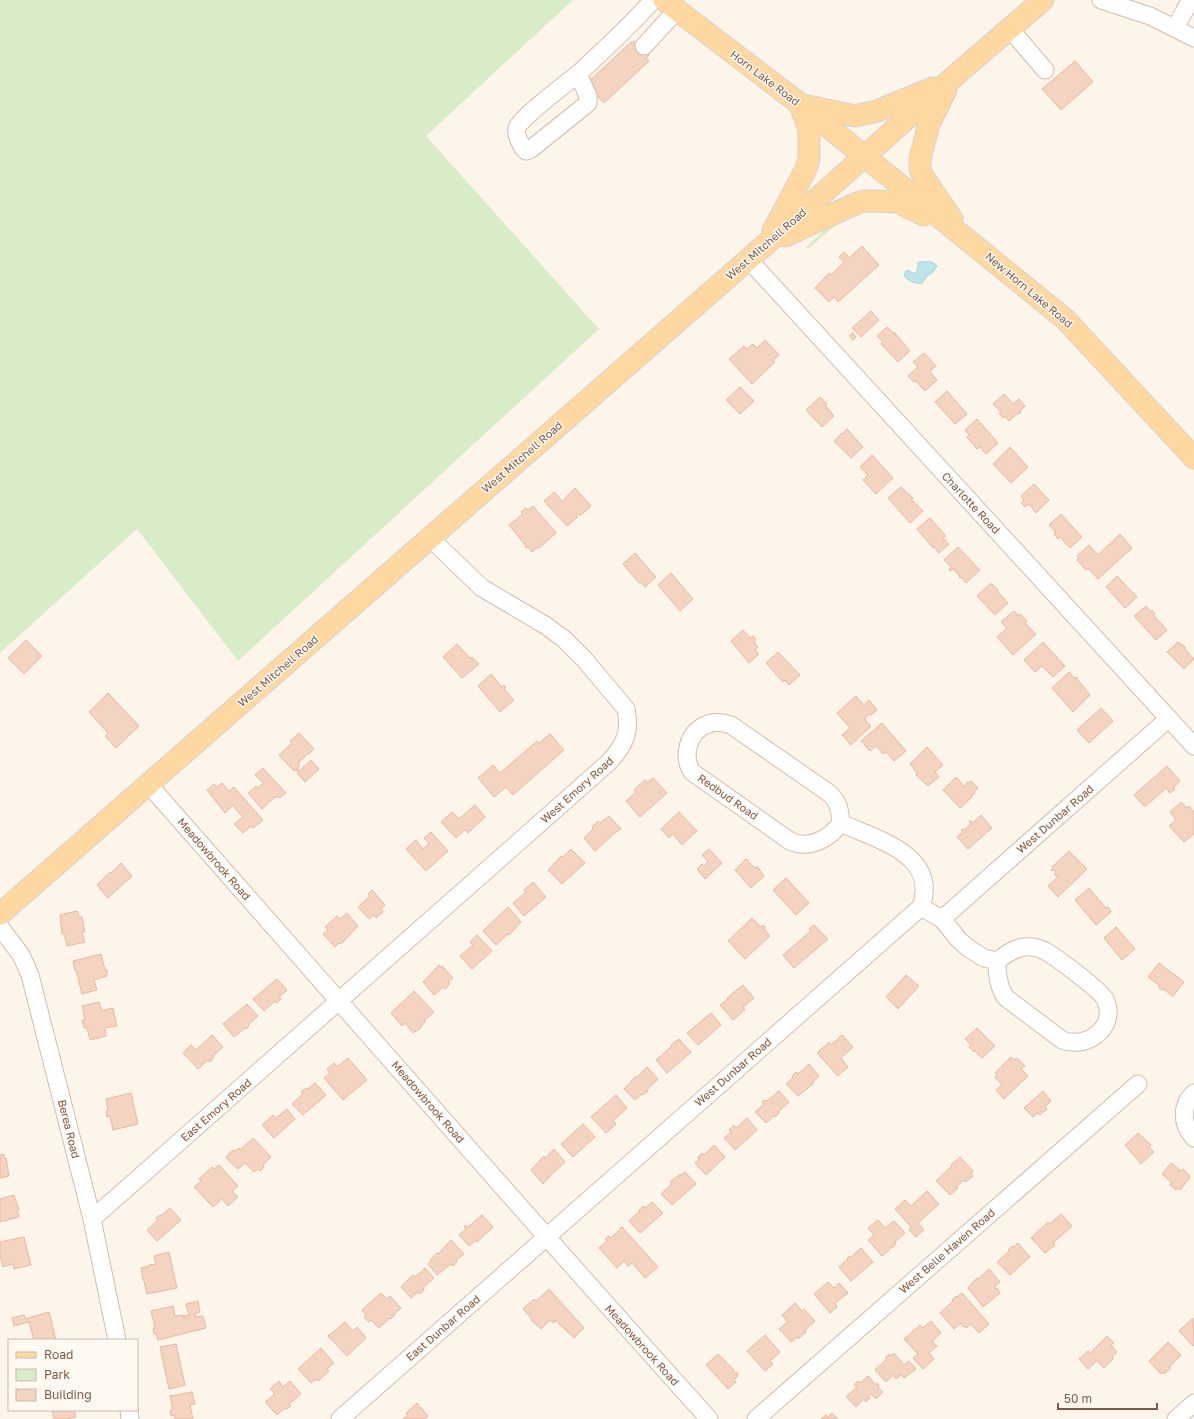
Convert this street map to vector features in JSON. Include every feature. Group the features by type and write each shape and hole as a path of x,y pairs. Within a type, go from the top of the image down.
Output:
{"main road":[{"name":"West Mitchell Road","path":"0,914 1043,0"},
{"name":"Horn Lake Road","path":"670,5 800,104 864,157"},
{"path":"800,104 855,116 865,115 898,103 950,80"},
{"path":"950,80 929,124 920,158 920,169 924,178 964,236"},
{"path":"766,244 806,169 809,159 809,129 800,104"},
{"name":"New Horn Lake Road","path":"864,157 964,236 1065,319 1194,458"},
{"path":"766,244 864,201 897,202 964,236"}],"street":[{"path":"578,74 588,96 588,103 531,149 526,150 523,148 517,133 517,129 520,124 542,103 578,74 638,17 653,0"},
{"path":"1101,0 1150,16 1194,38"},
{"path":"1175,28 1191,0"},
{"path":"644,46 670,5"},
{"path":"1010,29 1045,70"},
{"name":"Charlotte Road","path":"748,259 1194,746"},
{"name":"West Emory Road","path":"340,1001 608,764 618,752 627,733 629,721 626,709 574,649 560,636 544,625 482,588 430,538"},
{"name":"West Dunbar Road","path":"942,919 1168,718"},
{"name":"Redbud Road","path":"725,722 731,725 831,794 838,804 841,823 833,833 821,841 805,845 790,841 692,772 688,765 687,758 689,742 693,734 711,723 725,722"},
{"name":"Meadowbrook Road","path":"149,785 340,1001 546,1238 708,1419"},
{"path":"841,823 892,845 910,859 919,870 924,883 925,891 921,907 942,919 959,940 968,948 984,958 997,961 1014,950 1024,947 1037,948 1050,954 1097,990 1105,998 1109,1010 1108,1019 1103,1028 1096,1036 1087,1041 1069,1043 1062,1040 1005,997 998,979 997,961"},
{"name":"West Dunbar Road","path":"546,1238 921,907"},
{"name":"Berea Road","path":"0,927 21,955 30,975 92,1219 117,1339"},
{"name":"East Emory Road","path":"92,1219 340,1001"},
{"name":"West Belle Haven Road","path":"756,1419 1138,1084"},
{"path":"1194,1093 1187,1101 1184,1113 1186,1125 1194,1138"},
{"name":"East Dunbar Road","path":"340,1419 546,1238"},
{"path":"1176,1419 1194,1403"}],"green space":[{"path":"0,0 573,0 426,136 599,329 238,661 137,529 0,653"},
{"path":"839,222 808,249 806,247 828,227"}],"water":[{"path":"918,262 931,262 937,266 922,283 912,282 904,275 908,270 916,273"}],"building":[{"path":"634,41 636,43 637,42 649,55 646,58 649,61 604,103 586,84 631,42 632,43"},
{"path":"1075,61 1093,82 1061,110 1042,89"},
{"path":"862,246 879,265 838,302 834,297 829,302 815,288 829,273 831,275 844,262 839,257 844,252 849,258"},
{"path":"871,311 879,320 861,337 852,328"},
{"path":"887,327 893,333 894,332 910,351 898,362 881,344 883,342 877,336"},
{"path":"853,333 856,337 853,340 849,336"},
{"path":"765,340 779,355 773,360 775,362 752,384 729,359 744,346 747,349 753,344 757,348"},
{"path":"924,353 936,366 930,371 937,380 925,391 916,381 914,382 908,376 918,367 913,362"},
{"path":"740,387 754,401 740,414 726,400"},
{"path":"947,391 967,414 955,424 935,402"},
{"path":"1004,394 1013,404 1019,399 1025,406 1019,414 1018,413 1009,421 1005,416 1003,418 999,413 1001,412 993,404"},
{"path":"820,397 827,404 825,405 834,416 822,427 806,410"},
{"path":"977,419 998,443 986,454 980,447 977,449 967,437 969,435 965,430"},
{"path":"847,429 863,447 851,458 834,441"},
{"path":"1010,447 1028,467 1011,483 993,464"},
{"path":"872,455 893,478 876,494 863,480 868,475 860,467"},
{"path":"1034,484 1049,500 1036,513 1029,504 1025,507 1021,503 1024,500 1021,496"},
{"path":"901,487 913,498 911,499 923,511 910,523 888,498"},
{"path":"575,488 591,506 580,516 578,513 576,515 578,517 567,526 544,501 554,492 563,502"},
{"path":"533,506 556,533 539,548 538,547 532,552 528,547 525,547 526,546 509,525 523,514 521,512 526,508 528,510"},
{"path":"1061,514 1082,537 1070,548 1060,537 1058,539 1054,534 1056,533 1049,525"},
{"path":"930,518 946,536 943,538 949,544 939,553 917,529"},
{"path":"1120,534 1132,548 1098,579 1088,568 1086,570 1077,560 1079,558 1077,556 1089,545 1098,555"},
{"path":"958,547 980,570 966,583 953,569 951,571 949,570 951,567 944,560"},
{"path":"635,553 656,577 645,587 641,582 639,583 623,564"},
{"path":"671,573 693,599 680,611 658,585"},
{"path":"1117,576 1137,597 1125,608 1106,587"},
{"path":"990,584 998,590 997,591 1008,603 995,615 977,596"},
{"path":"1146,606 1150,611 1152,610 1155,614 1154,616 1167,630 1156,640 1134,616"},
{"path":"1014,611 1019,616 1020,614 1027,621 1025,623 1036,634 1013,655 997,637 1007,628 1001,622"},
{"path":"743,630 750,638 753,636 756,639 754,642 758,647 755,650 759,654 749,663 731,641"},
{"path":"26,640 42,656 24,674 8,658"},
{"path":"1043,642 1065,666 1053,677 1042,666 1035,672 1024,660"},
{"path":"1178,642 1185,647 1194,659 1184,669 1167,652"},
{"path":"457,644 471,659 472,657 479,664 462,678 443,657"},
{"path":"778,652 800,675 789,685 785,680 783,682 766,663"},
{"path":"1069,672 1074,678 1076,677 1090,695 1073,712 1052,688"},
{"path":"491,674 502,687 504,685 506,687 504,689 514,700 500,712 478,686"},
{"path":"108,693 139,726 116,748 105,736 108,733 89,712"},
{"path":"856,696 864,705 869,700 877,710 864,719 871,726 851,745 842,735 850,728 837,713"},
{"path":"1101,708 1113,721 1089,743 1077,730"},
{"path":"882,723 906,751 894,761 886,752 883,754 876,746 870,751 861,741"},
{"path":"299,733 314,749 301,760 298,764 300,766 297,768 299,771 311,760 319,769 305,782 297,773 298,772 296,770 294,771 279,755 292,743 290,741"},
{"path":"550,734 564,750 513,795 506,787 494,797 478,778 493,765 500,773 537,741 539,743"},
{"path":"927,747 943,765 935,772 939,777 928,786 916,775 917,773 910,764"},
{"path":"1167,766 1180,781 1173,788 1175,789 1170,793 1166,788 1146,806 1144,806 1134,795"},
{"path":"263,768 286,793 279,798 277,796 275,797 262,809 248,793 256,786 258,788 263,783 255,775"},
{"path":"956,777 965,787 967,782 968,783 971,781 978,788 974,792 975,794 971,795 972,797 960,808 943,790"},
{"path":"653,778 667,793 640,817 626,801 636,792 634,790 645,780 647,783"},
{"path":"222,783 229,791 234,787 263,820 253,828 251,826 243,833 234,824 243,817 233,805 225,813 207,790 214,784 217,787"},
{"path":"1181,802 1187,808 1189,806 1194,812 1194,834 1184,842 1169,826 1176,820 1170,812"},
{"path":"475,805 485,817 468,833 465,830 456,838 441,822 452,812 459,819"},
{"path":"679,812 697,831 682,845 673,834 669,838 661,829"},
{"path":"981,815 992,828 968,849 957,837 963,832 961,830 964,830 971,824 969,822 971,821 973,823"},
{"path":"609,816 621,829 595,851 584,838 593,829 592,827 598,821 600,823"},
{"path":"431,832 448,851 426,871 406,849 416,840 423,849 429,843 424,838"},
{"path":"571,849 585,863 562,884 548,870 561,856 563,857"},
{"path":"709,849 722,863 705,879 697,869 702,864 704,866 708,861 702,855"},
{"path":"1069,851 1087,869 1058,897 1048,886 1059,876 1057,877 1054,874 1056,872 1051,870 1053,868 1052,867"},
{"path":"746,859 755,868 757,866 764,876 751,888 735,870"},
{"path":"121,863 132,876 108,898 97,885"},
{"path":"786,878 809,903 796,915 773,890"},
{"path":"533,882 546,897 524,916 513,903 526,892 524,890"},
{"path":"1089,888 1111,912 1096,925 1075,900"},
{"path":"372,890 385,905 381,909 383,912 376,918 374,915 369,919 358,907 370,896 368,894"},
{"path":"508,907 521,922 509,935 508,934 496,945 483,931"},
{"path":"77,911 79,917 82,917 85,932 82,932 85,942 67,946 64,934 62,934 60,915"},
{"path":"347,913 358,926 341,944 339,943 335,947 323,934 328,930 325,927 337,916 340,919"},
{"path":"752,918 761,927 763,925 765,927 764,929 770,936 745,959 728,941"},
{"path":"814,925 828,939 794,968 783,955 811,931 809,929"},
{"path":"1116,927 1135,949 1122,960 1104,938"},
{"path":"477,935 492,951 472,969 460,956 473,945 470,942"},
{"path":"101,954 105,970 107,970 107,976 94,980 97,990 82,994 73,961"},
{"path":"1159,963 1184,982 1173,996 1159,988 1159,985 1148,977"},
{"path":"439,965 441,967 442,966 453,978 448,982 450,984 445,989 443,987 434,995 423,982"},
{"path":"906,975 919,986 898,1009 886,997"},
{"path":"277,979 287,990 279,997 281,999 276,1003 275,1001 264,1011 253,999"},
{"path":"743,985 754,998 743,1007 745,1010 733,1020 720,1005"},
{"path":"414,991 434,1012 424,1021 425,1022 421,1028 413,1033 405,1023 402,1026 391,1013"},
{"path":"99,1002 102,1011 113,1008 117,1026 105,1028 106,1036 90,1040 87,1028 84,1028 82,1020 85,1020 82,1006"},
{"path":"247,1004 258,1016 248,1025 249,1026 246,1029 245,1028 234,1037 223,1024"},
{"path":"711,1013 721,1025 698,1045 687,1033"},
{"path":"977,1028 995,1046 982,1058 969,1047 971,1045 965,1039"},
{"path":"212,1035 223,1047 213,1056 214,1057 210,1062 208,1060 198,1069 183,1053 191,1045 196,1050"},
{"path":"842,1035 853,1047 841,1058 848,1067 838,1076 817,1053 829,1042 831,1045"},
{"path":"679,1039 691,1052 667,1073 656,1060"},
{"path":"1011,1057 1014,1060 1017,1058 1025,1066 1021,1069 1028,1076 1004,1099 996,1090 1002,1085 995,1077 997,1075 995,1073"},
{"path":"348,1058 367,1080 343,1100 324,1078 330,1073 327,1069 334,1063 337,1067"},
{"path":"809,1064 819,1076 813,1084 798,1096 786,1084 793,1078 792,1076 796,1072 798,1074"},
{"path":"647,1067 658,1079 647,1090 648,1091 635,1100 624,1089"},
{"path":"315,1083 326,1095 303,1115 292,1104 303,1094 301,1092 306,1088 308,1089"},
{"path":"779,1091 789,1102 778,1112 779,1113 775,1117 774,1116 766,1123 755,1112 764,1104 762,1102 765,1100 767,1101"},
{"path":"1043,1091 1051,1101 1045,1107 1047,1109 1040,1115 1038,1113 1033,1117 1024,1108"},
{"path":"131,1093 138,1124 113,1130 110,1116 107,1117 106,1111 108,1110 106,1099"},
{"path":"616,1095 627,1108 613,1121 616,1124 606,1133 591,1117"},
{"path":"287,1109 295,1119 274,1138 262,1125 273,1115 276,1118"},
{"path":"747,1118 757,1130 735,1150 724,1138 731,1132 729,1130 734,1125 736,1128"},
{"path":"583,1124 595,1137 573,1157 561,1144"},
{"path":"1138,1133 1151,1145 1149,1147 1154,1152 1141,1164 1125,1145"},
{"path":"253,1138 271,1157 263,1165 264,1167 260,1171 258,1169 254,1172 245,1163 238,1169 226,1157 234,1150 235,1151 239,1148 240,1150"},
{"path":"714,1145 725,1157 706,1175 695,1163 702,1153 704,1155"},
{"path":"554,1149 565,1162 543,1184 531,1170 544,1156 545,1158"},
{"path":"4,1154 9,1176 0,1178 0,1155"},
{"path":"960,1157 973,1171 971,1174 973,1176 966,1182 964,1180 950,1195 936,1181"},
{"path":"1171,1163 1181,1171 1183,1169 1190,1176 1180,1190 1178,1188 1176,1190 1170,1185 1172,1183 1162,1174"},
{"path":"219,1165 238,1186 232,1191 238,1197 228,1206 222,1199 213,1207 194,1187 201,1181 199,1179 212,1167 214,1169"},
{"path":"685,1172 696,1184 672,1205 661,1194 672,1184 670,1182"},
{"path":"927,1191 939,1204 918,1223 924,1230 916,1237 909,1230 912,1228 895,1209 905,1200 911,1206"},
{"path":"14,1195 19,1210 17,1210 19,1217 0,1222 0,1199"},
{"path":"652,1202 663,1213 640,1233 629,1221 640,1211 639,1210 643,1206 645,1208"},
{"path":"170,1208 181,1220 157,1241 147,1230 158,1220 156,1218 160,1215 161,1216"},
{"path":"1061,1214 1072,1226 1053,1243 1055,1245 1045,1253 1031,1238 1048,1222 1050,1224"},
{"path":"482,1215 493,1227 477,1242 475,1241 469,1246 459,1235 466,1229 464,1227 466,1225 468,1227"},
{"path":"878,1220 885,1228 894,1221 905,1233 895,1242 896,1244 882,1256 868,1240 874,1235 868,1228"},
{"path":"622,1227 658,1267 645,1278 632,1263 628,1266 624,1261 617,1268 599,1248 607,1241 605,1239 609,1236 611,1238"},
{"path":"24,1237 31,1265 14,1269 13,1264 3,1267 0,1255 0,1242"},
{"path":"451,1240 464,1254 456,1260 457,1262 453,1266 451,1264 437,1275 428,1264 431,1261 430,1260"},
{"path":"1018,1243 1030,1257 1010,1275 997,1262 1009,1251 1008,1250 1012,1246 1014,1247"},
{"path":"861,1248 873,1262 851,1281 839,1267 848,1259 847,1258 850,1256 851,1257"},
{"path":"169,1252 177,1288 147,1294 141,1268 151,1264 156,1264 154,1256"},
{"path":"425,1268 434,1278 423,1288 424,1290 420,1294 418,1292 411,1298 401,1287 413,1275 415,1277"},
{"path":"989,1269 1000,1282 994,1287 999,1290 998,1291 1000,1293 983,1307 968,1288 977,1278 978,1279"},
{"path":"828,1282 834,1288 839,1283 848,1293 835,1303 837,1307 830,1313 814,1294"},
{"path":"549,1289 584,1328 574,1338 555,1320 554,1323 550,1320 541,1329 531,1320 532,1319 523,1309 534,1299 536,1301"},
{"path":"381,1293 387,1299 390,1296 401,1308 391,1319 390,1318 379,1328 371,1320 369,1322 364,1317 366,1315 362,1310"},
{"path":"962,1293 989,1324 979,1333 971,1324 966,1328 964,1326 963,1327 961,1323 954,1329 940,1313 953,1301 952,1300 956,1296 957,1297"},
{"path":"198,1301 200,1312 195,1314 195,1317 203,1316 206,1328 158,1340 156,1334 154,1334 153,1329 155,1328 151,1311 173,1306 175,1316 183,1315 184,1319 184,1316 189,1315 186,1304"},
{"path":"795,1303 802,1311 804,1309 815,1321 798,1339 797,1337 791,1342 779,1329 788,1322 782,1315"},
{"path":"49,1312 56,1339 34,1339 29,1322 14,1326 12,1318 24,1315 25,1319"},
{"path":"1193,1318 1194,1345 1193,1346 1179,1331"},
{"path":"931,1321 941,1333 932,1341 937,1346 929,1353 934,1359 923,1369 913,1358 918,1354 904,1339 920,1325 923,1328"},
{"path":"345,1322 353,1331 357,1327 366,1338 347,1356 328,1336"},
{"path":"765,1335 780,1352 770,1361 773,1364 765,1371 747,1351"},
{"path":"1107,1336 1114,1343 1111,1345 1117,1352 1112,1357 1113,1359 1104,1368 1097,1361 1088,1369 1079,1359 1088,1351 1090,1353"},
{"path":"1168,1342 1181,1355 1169,1367 1171,1368 1164,1374 1163,1372 1161,1374 1149,1361"},
{"path":"176,1344 185,1385 169,1389 160,1347"},
{"path":"321,1348 334,1363 327,1369 329,1371 318,1381 316,1379 311,1383 298,1369"},
{"path":"894,1353 904,1365 909,1361 916,1369 904,1378 901,1375 896,1379 893,1375 886,1382 875,1370 887,1359 885,1358 889,1354 891,1356"},
{"path":"718,1354 734,1370 733,1371 736,1373 737,1372 738,1374 734,1380 736,1382 728,1389 706,1365"},
{"path":"868,1376 876,1385 877,1383 879,1385 878,1387 883,1392 876,1399 871,1394 868,1397 870,1398 866,1402 864,1399 856,1407 846,1397 857,1387 854,1385 858,1381 860,1383"},
{"path":"279,1381 283,1387 290,1381 301,1394 289,1404 291,1406 287,1409 285,1408 277,1415 265,1402 275,1394 270,1389"},
{"path":"192,1392 195,1404 190,1405 193,1419 175,1419 174,1415 171,1416 170,1410 173,1410 170,1396"},
{"path":"417,1403 428,1416 425,1419 403,1419 408,1415 406,1413"},
{"path":"52,1411 74,1411 76,1417 66,1419 54,1419"},
{"path":"832,1413 838,1419 821,1419 826,1415 828,1417"}]}
